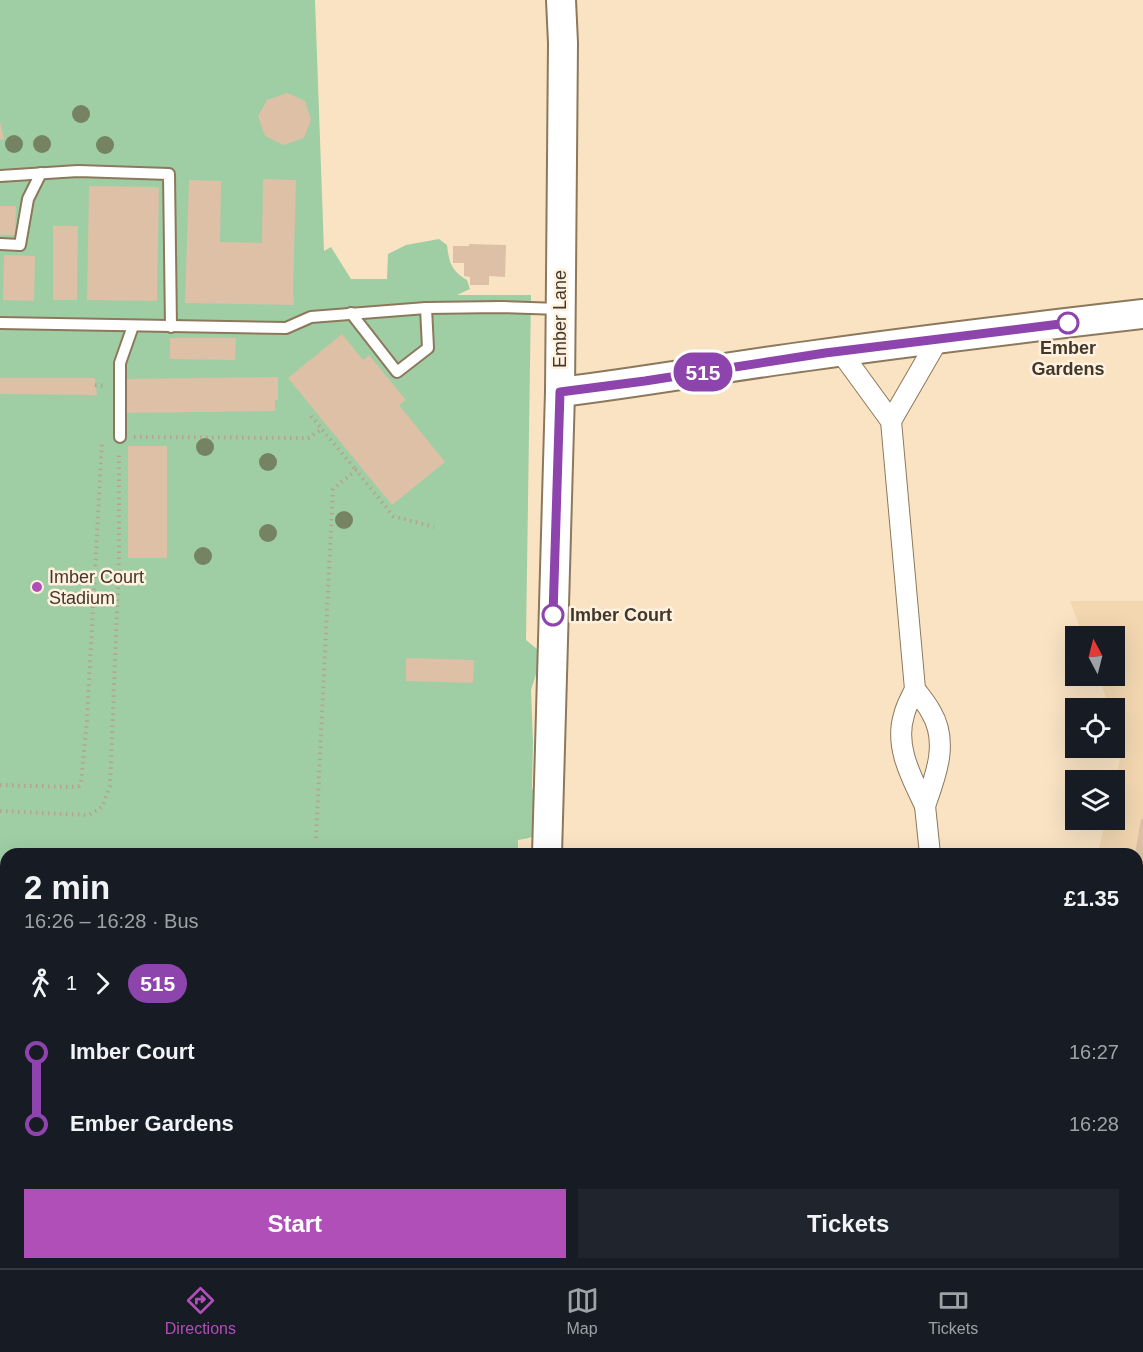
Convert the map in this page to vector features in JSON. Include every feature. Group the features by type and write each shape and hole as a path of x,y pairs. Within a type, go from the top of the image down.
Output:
{"main road":[{"name":"Ember Lane","path":"547,848 560,392 563,43 561,0"},
{"path":"560,392 840,351 1143,314"}],"street":[{"path":"891,421 939,338"},
{"path":"840,351 891,421 915,689 903,717 902,749 910,774 925,806 929,848"},
{"path":"915,689 933,713 941,742 938,770 925,806"}],"lane":[{"path":"0,176 78,171 169,174 171,327"},
{"path":"0,244 20,245 28,199 41,173"},
{"path":"0,323 286,328 310,317 351,313 426,308 560,309"},
{"path":"351,313 398,372 428,348 426,308"},
{"path":"120,437 120,363 133,326"}],"path":[{"path":"95,385 104,385 104,395"},
{"path":"311,416 393,516 434,527"},
{"path":"0,811 89,814 102,807 111,786 119,559 120,437 308,438 322,429"},
{"path":"0,785 69,787 79,786 81,782 87,720 102,438"},
{"path":"315,838 333,489 356,470"}],"shaded area":[{"path":"1070,601 1143,601 1143,848 1099,848 1103,830 1125,830 1125,770 1117,770 1120,758 1125,758 1125,698 1106,698 1102,686 1125,686 1125,626 1079,626"}],"green space":[{"name":"Imber Court","path":"0,0 315,0 324,251 331,247 351,279 387,279 388,254 406,245 439,239 447,245 452,266 467,280 470,289 457,295 531,295 526,640 537,649 538,668 531,690 532,788 542,807 539,833 518,840 518,848 0,848"}],"building":[{"path":"287,93 305,101 311,120 304,138 284,145 265,136 258,116 267,100"},
{"path":"0,122 4,139 0,140"},
{"path":"263,179 296,180 294,305 185,303 189,180 221,181 220,242 262,243"},
{"path":"89,186 159,187 157,301 87,300"},
{"path":"0,206 16,206 15,235 0,235"},
{"path":"53,226 78,226 77,300 53,300"},
{"path":"469,244 506,245 505,277 489,276 489,285 470,285 470,277 464,276 464,263 453,263 453,246 469,246"},
{"path":"4,255 35,256 34,301 3,300"},
{"path":"342,334 363,360 369,355 406,400 399,405 445,462 392,505 288,378"},
{"path":"170,338 236,338 235,360 170,359"},
{"path":"278,377 278,400 275,400 275,411 127,413 127,379"},
{"path":"0,378 95,378 97,395 0,394"},
{"path":"128,446 167,446 167,558 128,558"},
{"path":"406,658 474,660 473,683 406,681"},
{"path":"1141,819 1143,819 1143,848 1136,848"}],"bus line":[{"name":"515","path":"553,615 560,392 825,353 1068,323"}],"place":[{"name":"Ember Gardens","path":"1068,323"},
{"name":"Imber Court Stadium","path":"37,587"},
{"name":"Imber Court","path":"553,615"}]}
